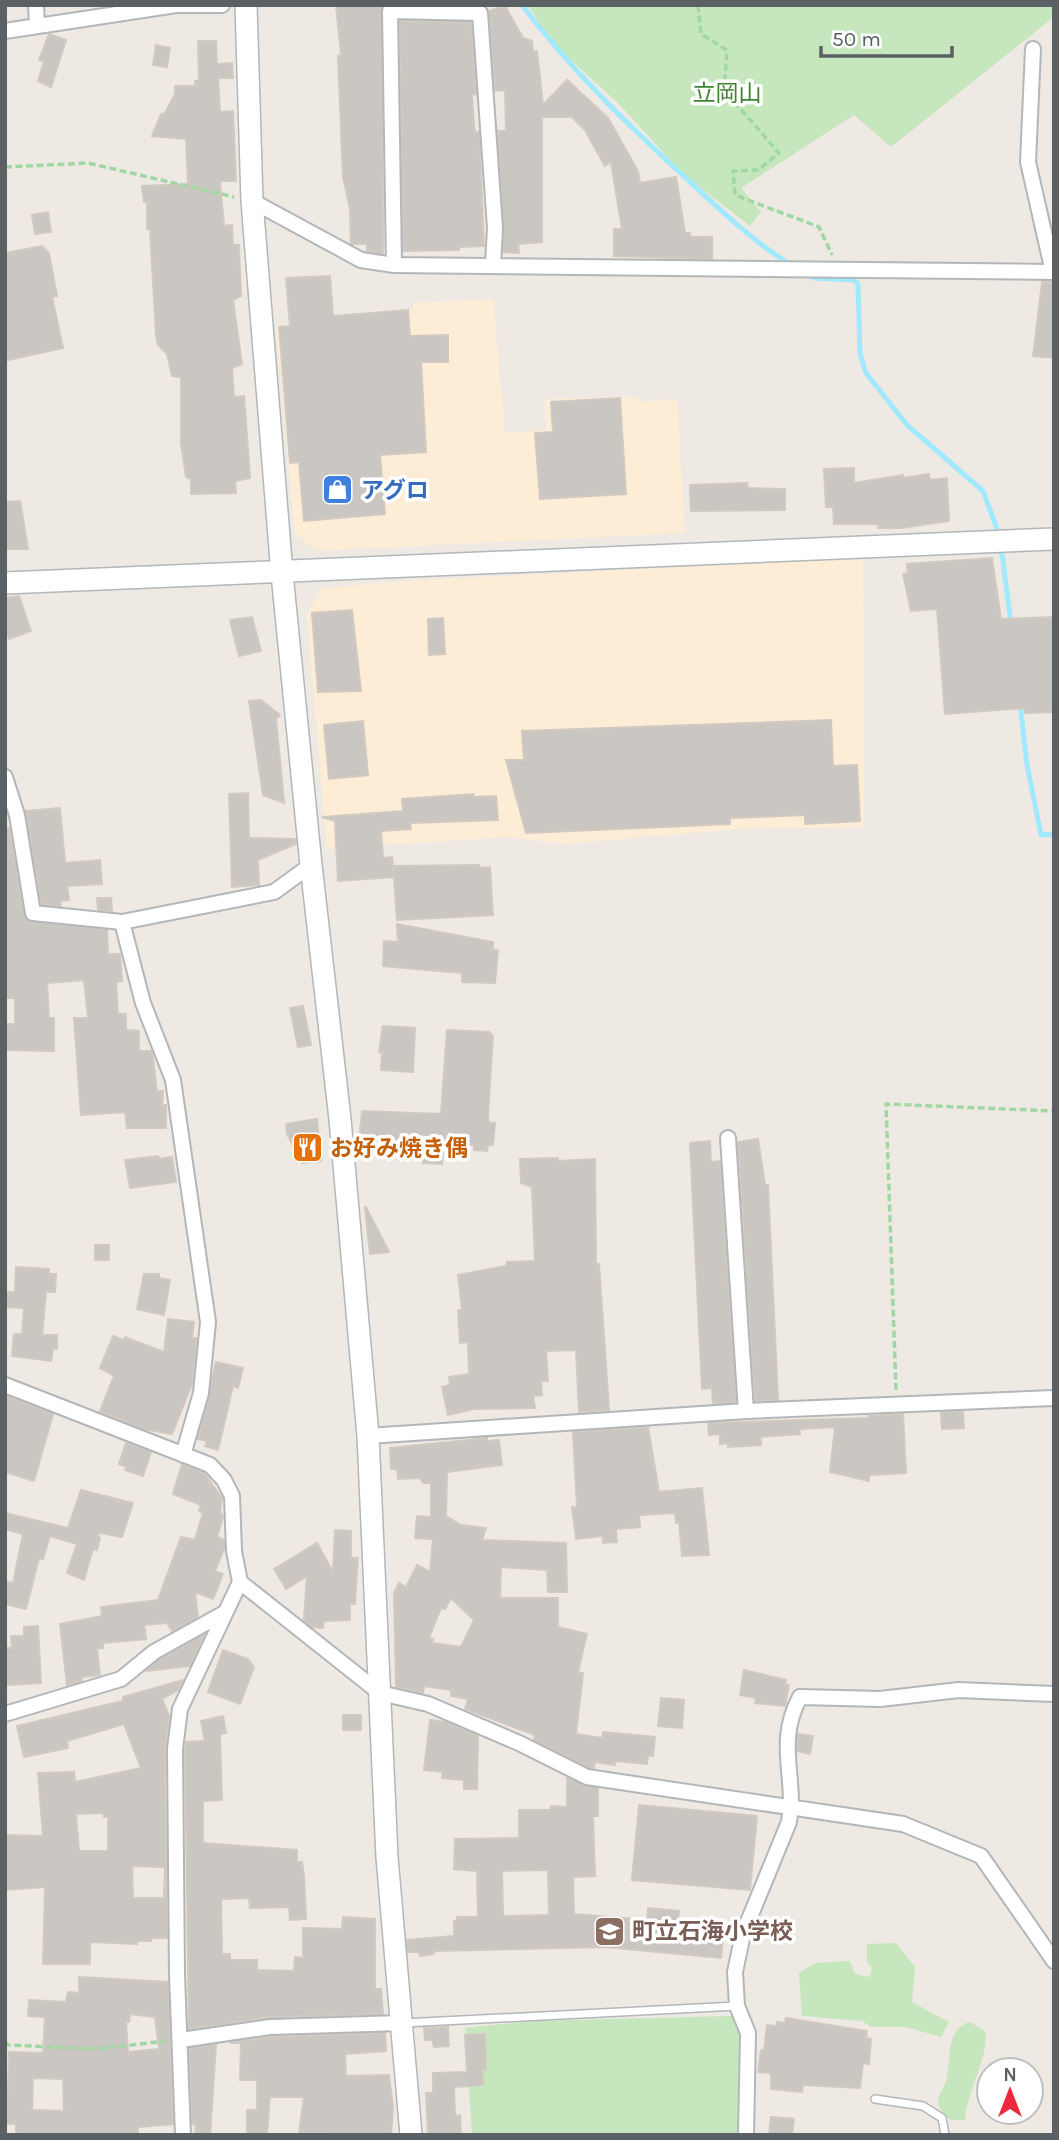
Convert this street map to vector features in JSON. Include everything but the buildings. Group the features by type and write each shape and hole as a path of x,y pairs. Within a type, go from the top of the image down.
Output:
{"street":[{"path":"36,5 37,25"},
{"path":"5,31 176,5 222,5"},
{"path":"246,5 252,201 282,574 340,1119 368,1436 387,1857 411,2135"},
{"path":"394,265 390,11 413,10 480,13 495,228 494,265"},
{"path":"252,201 361,260 394,265 1053,272 1028,162 1033,49"},
{"path":"5,583 282,574 1054,539"},
{"path":"5,777 17,815 33,913 122,922 274,892 311,865"},
{"path":"122,922 142,1003 173,1080 208,1322 201,1392 183,1455"},
{"path":"728,1138 746,1411"},
{"path":"5,1385 210,1465 224,1480 232,1496 234,1551 240,1582 180,1709 175,1749 177,1975 183,2135"},
{"path":"368,1436 746,1411 1054,1398"},
{"path":"240,1582 380,1693 428,1704 519,1743 587,1777 903,1825 981,1856 1054,1961"},
{"path":"5,1714 121,1679 154,1652 226,1612"},
{"path":"746,2135 748,2033 737,2006 735,1972 743,1934 789,1822 791,1807 787,1771 788,1719 800,1697 880,1699 959,1690 1054,1694"},
{"path":"181,2040 270,2027 402,2023"}],"lane":[{"path":"402,2023 737,2006"},
{"path":"874,2099 923,2106 942,2118 945,2135"}],"path":[{"path":"698,5 701,34 727,50 724,90 779,153 758,170 733,171 735,195 819,227 839,270"},
{"path":"5,167 88,163 252,201"},
{"path":"897,1406 886,1104 1054,1111"},
{"path":"5,2042 8,2045 97,2049 181,2040"}],"shaded area":[{"path":"493,299 505,433 546,430 545,399 636,397 639,402 677,399 685,533 317,551 295,533 276,325 333,323 333,316 413,310 413,303"},
{"path":"863,558 864,827 738,829 563,844 507,837 327,849 307,615 322,588 423,580"}],"green space":[{"name":"立岡山","path":"528,5 1054,5 1054,17 891,147 854,115 741,188 761,212 750,226 684,175 618,103 551,42"},
{"path":"896,1943 915,1967 912,2002 949,2022 941,2037 906,2027 871,2027 862,2021 802,2016 799,1973 815,1963 850,1961 855,1974 869,1977 872,1968 867,1962 867,1944"},
{"path":"731,2016 739,2026 738,2135 472,2135 465,2028 531,2021"},
{"path":"970,2022 985,2031 986,2041 983,2056 975,2056 975,2081 965,2120 950,2120 941,2110 938,2100 946,2080 953,2037 962,2025"}],"waterway":[{"path":"522,5 580,74 644,139 712,203 791,265"},
{"path":"805,273 814,278 854,280 858,284 860,354 866,373 907,425 983,491 1000,537"},
{"path":"1001,546 1011,623"},
{"path":"1020,703 1027,765 1041,835 1054,834"}],"place":[{"name":"アグロ","path":"338,490"},
{"name":"お好み焼き偶","path":"307,1148"},
{"name":"町立石海小学校","path":"609,1931"}]}
